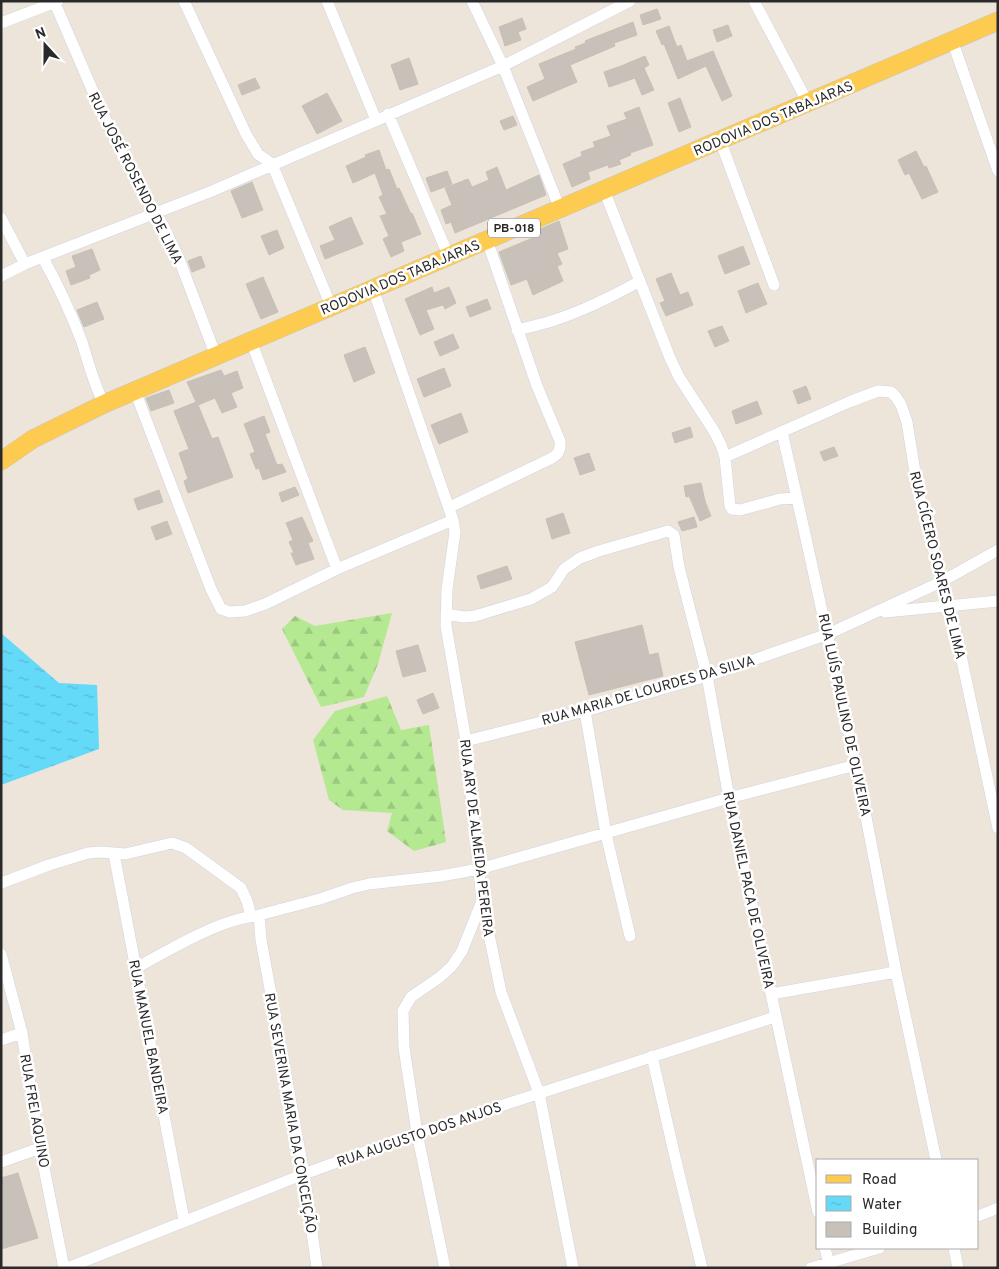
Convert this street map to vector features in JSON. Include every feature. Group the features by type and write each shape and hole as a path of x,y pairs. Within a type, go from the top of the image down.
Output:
{"main road":[{"name":"RODOVIA DOS TABAJARAS","path":"1,461 33,440 104,404 998,21"}],"street":[{"path":"184,1 246,134 258,154 272,164 331,306"},
{"path":"327,1 376,120"},
{"path":"472,1 502,66 560,209"},
{"path":"1,276 26,264 212,191 502,66 630,1"},
{"path":"754,1 808,103"},
{"path":"1,24 56,2"},
{"name":"RUA JOSÉ ROSENDO DE LIMA","path":"56,2 101,110 126,161 156,213 179,259 216,356"},
{"path":"952,40 998,171"},
{"path":"388,114 449,256"},
{"path":"720,140 774,285"},
{"path":"604,190 670,358 679,377 714,431 725,457 730,506 732,509 740,510 780,499 797,498"},
{"path":"1,218 26,264"},
{"path":"450,506 550,459 559,452 560,441 537,386 487,240"},
{"path":"43,258 69,309 82,342 93,382 104,404"},
{"path":"517,330 553,321 576,312 611,297 640,280"},
{"name":"RUA ARY DE ALMEIDA PEREIRA","path":"373,289 450,506 453,520 455,532 447,589 448,643 466,741 482,902 501,992 539,1093 573,1268"},
{"path":"251,341 337,569"},
{"path":"135,391 211,589 221,609 230,612 245,611 265,604 337,569 453,520"},
{"name":"RUA CÍCERO SOARES DE LIMA","path":"725,457 878,391 891,392 896,397 904,410 907,422 918,491 960,651 998,828"},
{"name":"RUA LUÍS PAULINO DE OLIVEIRA","path":"782,432 856,765 896,972 936,1159"},
{"name":"RUA DANIEL PACA DE OLIVEIRA","path":"446,614 464,617 476,616 531,599 552,587 564,569 580,558 665,532 672,532 674,535 679,567 707,676 729,798 816,1203"},
{"name":"RUA MARIA DE LOURDES DA SILVA","path":"466,741 585,711 707,676 828,634 941,582 998,550"},
{"path":"876,613 998,601"},
{"path":"585,711 606,834 630,936"},
{"path":"136,968 192,938 229,923 312,902 352,888 479,869 729,798 856,765"},
{"name":"RUA SEVERINA MARIA DA CONCEIÇÃO","path":"1,883 88,853 125,854 172,843 186,848 240,888 255,916 261,940 304,1174 317,1268"},
{"name":"RUA MANUEL BANDEIRA","path":"114,854 184,1220"},
{"path":"444,1268 417,1133 404,1048 403,1010 411,997 440,978 452,966 462,951 482,902"},
{"name":"RUA FREI AQUINO","path":"1,954 22,1033 40,1148 66,1268"},
{"path":"771,994 896,972"},
{"name":"RUA AUGUSTO DOS ANJOS","path":"66,1268 184,1220 417,1133 776,1016"},
{"path":"1,1040 22,1033"},
{"path":"652,1056 702,1268"},
{"path":"1,1162 40,1148"},
{"path":"979,1216 998,1208"},
{"path":"825,1249 829,1265"},
{"path":"811,1268 829,1265 876,1249"},
{"path":"954,1249 958,1268"}],"green space":[{"path":"392,613 378,664 364,697 321,707 282,629 295,616 315,626"},
{"path":"387,696 401,730 429,725 446,842 414,851 387,831 392,813 343,810 329,800 313,740 335,711"}],"water":[{"path":"1,633 59,683 97,685 99,749 1,785"}],"building":[{"path":"657,9 661,19 643,25 640,15"},
{"path":"522,18 526,29 518,32 521,40 505,46 499,27"},
{"path":"633,22 637,35 614,43 615,46 570,65 577,82 533,101 527,87 545,79 539,64 576,49 575,47 586,43 585,41"},
{"path":"728,25 732,36 717,42 713,30"},
{"path":"669,26 677,47 681,45 687,61 713,51 732,96 722,101 706,66 678,79 664,44 662,45 656,31"},
{"path":"645,56 649,65 644,68 654,90 642,95 635,78 609,87 604,72"},
{"path":"409,58 418,84 400,90 391,65"},
{"path":"255,78 260,88 242,95 238,85"},
{"path":"327,93 342,121 317,134 302,106"},
{"path":"680,98 691,127 679,132 668,103"},
{"path":"639,107 653,145 630,153 631,155 619,160 621,164 609,168 608,165 588,172 590,179 572,187 563,164 582,156 581,152 595,147 593,142 611,136 607,126 627,119 624,113"},
{"path":"513,116 517,125 504,130 500,121"},
{"path":"379,150 386,170 389,169 397,189 399,188 421,234 401,242 404,251 391,257 383,239 389,236 380,216 387,214 379,197 383,195 375,173 353,183 346,166 366,157 365,155"},
{"path":"916,151 924,167 926,166 938,192 922,199 909,173 905,175 898,160"},
{"path":"497,167 506,190 539,175 546,195 455,233 451,222 446,224 441,210 452,205 445,188 468,179 472,187 489,180 486,172"},
{"path":"447,171 452,184 431,192 426,178"},
{"path":"252,182 263,210 242,218 231,191"},
{"path":"351,217 363,244 325,259 320,246 335,240 329,227"},
{"path":"559,221 568,249 557,253 562,264 557,266 563,281 533,295 527,279 511,285 499,252 535,237 533,232"},
{"path":"277,230 284,248 269,255 261,236"},
{"path":"743,246 750,264 725,274 718,256"},
{"path":"92,249 100,270 89,275 90,278 71,285 66,271 76,267 72,256"},
{"path":"201,256 205,267 192,272 188,261"},
{"path":"671,273 680,295 688,292 693,305 666,316 660,303 665,301 656,279"},
{"path":"263,277 278,312 261,319 246,284"},
{"path":"758,283 767,304 746,313 738,291"},
{"path":"432,287 434,293 449,287 456,303 445,309 443,305 426,310 434,329 420,335 405,299"},
{"path":"487,299 491,309 470,317 466,307"},
{"path":"97,302 104,319 84,327 77,310"},
{"path":"722,326 729,341 715,347 708,331"},
{"path":"453,334 459,348 440,356 434,342"},
{"path":"365,347 375,373 354,382 344,355"},
{"path":"444,368 451,386 424,397 417,379"},
{"path":"221,370 224,376 237,371 243,388 231,393 237,407 222,413 215,398 198,405 212,439 218,437 233,477 188,493 184,481 188,479 179,453 189,449 174,411 196,402 187,382"},
{"path":"806,386 811,399 798,404 793,391"},
{"path":"169,390 174,403 151,411 146,398"},
{"path":"757,401 762,414 736,424 732,411"},
{"path":"461,413 468,432 439,444 431,425"},
{"path":"264,416 270,432 265,434 277,465 282,464 286,472 263,480 259,468 256,469 250,454 255,452 244,424"},
{"path":"690,427 693,437 675,443 672,433"},
{"path":"834,447 838,456 824,461 820,452"},
{"path":"589,453 595,470 580,475 574,458"},
{"path":"701,483 711,516 700,521 689,496 686,497 684,486"},
{"path":"295,487 299,495 282,502 279,493"},
{"path":"159,490 163,502 138,510 134,499"},
{"path":"563,513 570,533 552,539 546,519"},
{"path":"302,517 313,541 308,543 314,559 296,565 291,553 294,553 289,542 293,540 286,523"},
{"path":"694,517 697,527 682,531 678,522"},
{"path":"167,521 172,534 156,540 151,527"},
{"path":"507,566 512,579 481,589 477,576"},
{"path":"642,625 649,655 658,653 663,676 589,695 575,642"},
{"path":"418,645 426,671 403,677 396,651"},
{"path":"433,693 439,708 423,714 417,700"},
{"path":"18,1173 38,1238 1,1249 1,1178"}]}
